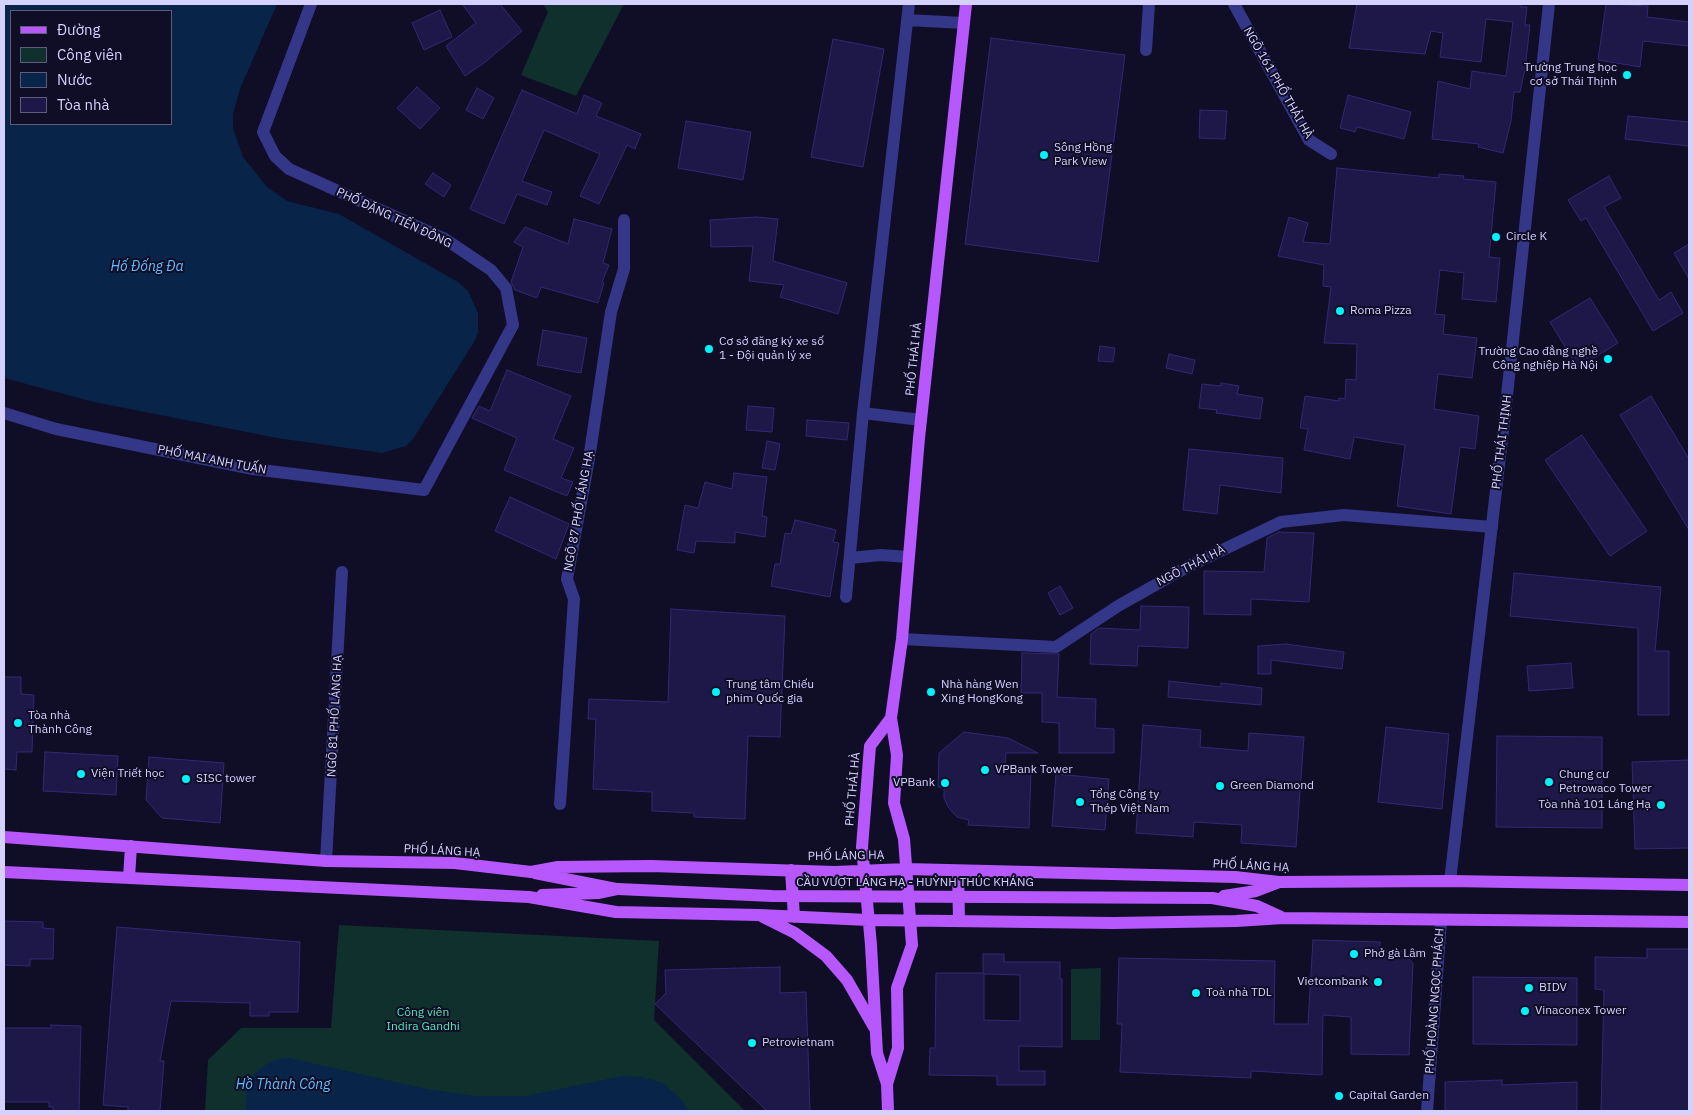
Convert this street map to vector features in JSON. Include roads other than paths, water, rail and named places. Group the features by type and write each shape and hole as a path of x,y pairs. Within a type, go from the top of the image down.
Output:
{"main road":[{"name":"PHỐ THÁI HÀ","path":"887,1084 898,1048 897,988 912,944 904,839 894,803 897,755 891,718 902,640 921,420 966,4"},
{"name":"PHỐ THÁI HÀ","path":"887,1084 877,1053 862,847 870,746 891,718"},
{"name":"PHỐ LÁNG HẠ","path":"4,837 326,861 454,863 531,872 558,867 652,866 835,872 906,869 958,870 1235,878 1279,882 1450,881 1689,885"},
{"path":"129,878 132,846"},
{"path":"791,870 794,917"},
{"path":"958,870 959,920"},
{"path":"4,872 529,897 616,912 759,915 868,920 1114,923 1236,921 1283,918 1689,922"},
{"name":"CẦU VƯỢT LÁNG HẠ - HUỲNH THÚC KHÁNG","path":"531,872 618,889 772,896 1212,898 1256,891 1279,882"},
{"name":"CẦU VƯỢT LÁNG HẠ - HUỲNH THÚC KHÁNG","path":"529,897 559,893 599,893 618,889"},
{"name":"CẦU VƯỢT LÁNG HẠ - HUỲNH THÚC KHÁNG","path":"1212,898 1257,906 1283,918"},
{"path":"759,915 795,933 826,956 847,980 876,1029"},
{"path":"887,1084 888,1111"}],"street":[{"name":"PHỐ ĐẶNG TIẾN ĐÔNG","path":"311,4 263,132 275,156 289,169 445,239 491,270 506,288 512,325 424,490"},
{"path":"846,597 863,413 909,4"},
{"path":"1146,50 1149,4"},
{"name":"NGÕ 161 PHỐ THÁI HÀ","path":"1234,4 1309,140 1331,154"},
{"name":"PHỐ THÁI THỊNH","path":"1450,881 1492,527 1549,4"},
{"path":"907,20 964,22"},
{"name":"NGÕ 87 PHỐ LÁNG HẠ","path":"560,804 574,599 567,579 588,466 611,312 624,269 624,220"},
{"name":"PHỐ MAI ANH TUẤN","path":"4,413 56,429 253,469 424,490"},
{"path":"863,413 921,420"},
{"name":"NGÕ THÁI HÀ","path":"902,640 1056,647 1118,606 1188,566 1281,522 1344,515 1492,527"},
{"path":"850,558 881,554 908,557"},
{"name":"NGÕ 81 PHỐ LÁNG HẠ","path":"326,861 342,572"},
{"name":"PHỐ HOÀNG NGỌC PHÁCH","path":"1427,1111 1441,921"}],"water":[{"name":"Hố Đống Đa","path":"4,4 277,4 240,89 233,114 233,128 243,157 267,187 287,201 339,214 458,282 468,291 478,313 478,333 474,342 413,439 406,446 382,453 277,438 94,402 4,378"},
{"name":"Hồ Thành Công","path":"289,1058 427,1089 475,1096 526,1096 623,1076 642,1077 663,1083 681,1099 689,1111 246,1111 246,1088 252,1076 274,1060"}],"place":[{"name":"Trường Trung học cơ sở Thái Thịnh","path":"1627,75"},
{"name":"Sông Hồng Park View","path":"1044,155"},
{"name":"Circle K","path":"1496,237"},
{"name":"Roma Pizza","path":"1340,311"},
{"name":"Cơ sở đăng ký xe số 1 - Đội quản lý xe","path":"709,349"},
{"name":"Trường Cao đẳng nghề Công nghiệp Hà Nội","path":"1608,359"},
{"name":"Trung tâm Chiếu phim Quốc gia","path":"716,692"},
{"name":"Nhà hàng Wen Xing HongKong","path":"931,692"},
{"name":"Tòa nhà Thành Công","path":"18,723"},
{"name":"VPBank Tower","path":"985,770"},
{"name":"Viện Triết học","path":"81,774"},
{"name":"SISC tower","path":"186,779"},
{"name":"Chung cư Petrowaco Tower","path":"1549,782"},
{"name":"VPBank","path":"945,783"},
{"name":"Green Diamond","path":"1220,786"},
{"name":"Tổng Công ty Thép Việt Nam","path":"1080,802"},
{"name":"Tòa nhà 101 Láng Hạ","path":"1661,805"},
{"name":"Phở gà Lâm","path":"1354,954"},
{"name":"Vietcombank","path":"1378,982"},
{"name":"BIDV","path":"1529,988"},
{"name":"Toà nhà TDL","path":"1196,993"},
{"name":"Vinaconex Tower","path":"1525,1011"},
{"name":"Petrovietnam","path":"752,1043"},
{"name":"Capital Garden","path":"1339,1096"}],"park label":[{"name":"Công viên Indira Gandhi","path":"423,1020"}]}
